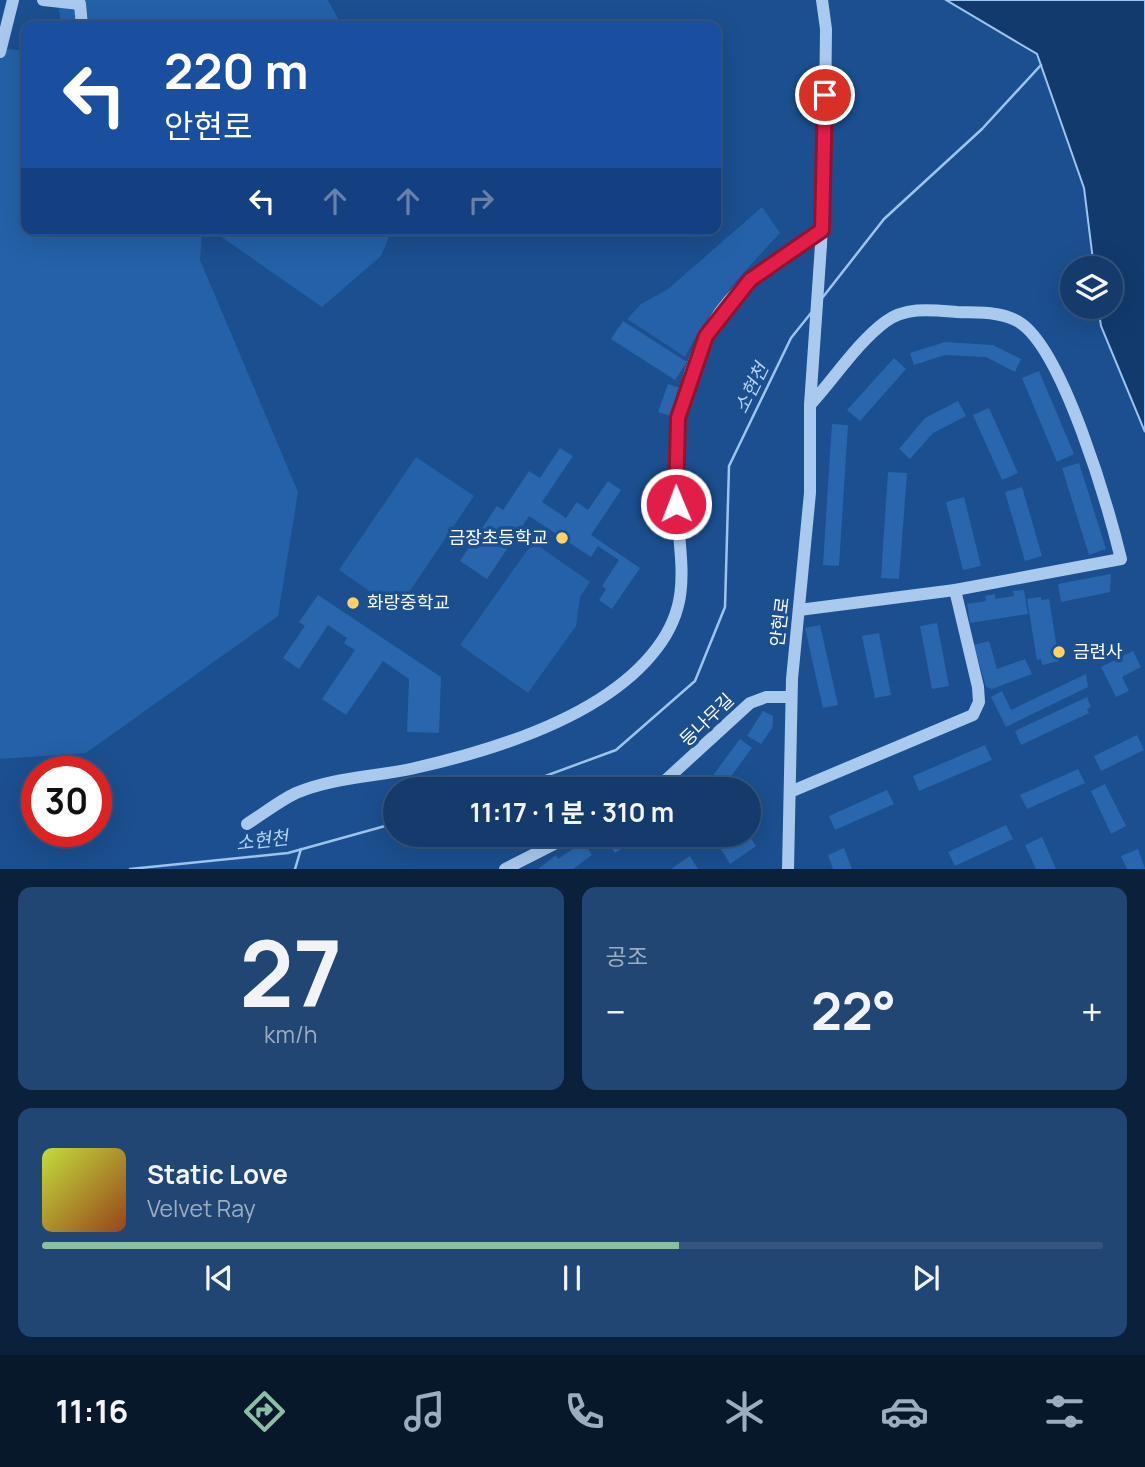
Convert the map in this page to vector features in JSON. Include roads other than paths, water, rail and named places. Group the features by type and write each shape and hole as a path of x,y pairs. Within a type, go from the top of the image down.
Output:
{"street":[{"path":"0,52 13,0"},
{"path":"43,0 80,4 82,21"},
{"path":"247,824 296,793 340,780 415,768 515,739 577,711 626,680 657,649 677,616 683,584 675,452 678,418 706,336 750,280 822,230 825,67 822,0"},
{"name":"안현로","path":"788,869 791,697 810,493 810,405 822,230"},
{"path":"799,610 955,590 1121,559 1095,467 1040,341 1019,322 1000,314 923,310 906,313 880,326 810,405"},
{"path":"790,792 973,715 979,702 978,687 955,590"},
{"name":"등나무길","path":"669,777 750,703 766,697 791,697"},
{"path":"505,869 548,847"}],"waterway":[{"name":"소현천","path":"823,297 884,219 982,129 1041,65"},
{"name":"소현천","path":"543,777 616,750 695,681 725,607 729,466 791,338 811,313"},
{"name":"소현천","path":"130,869 288,853 383,827"},
{"path":"295,869 301,849"}],"place":[{"name":"금장초등학교","path":"562,538"},
{"name":"화랑중학교","path":"353,603"},
{"name":"금련사","path":"1059,652"}]}
